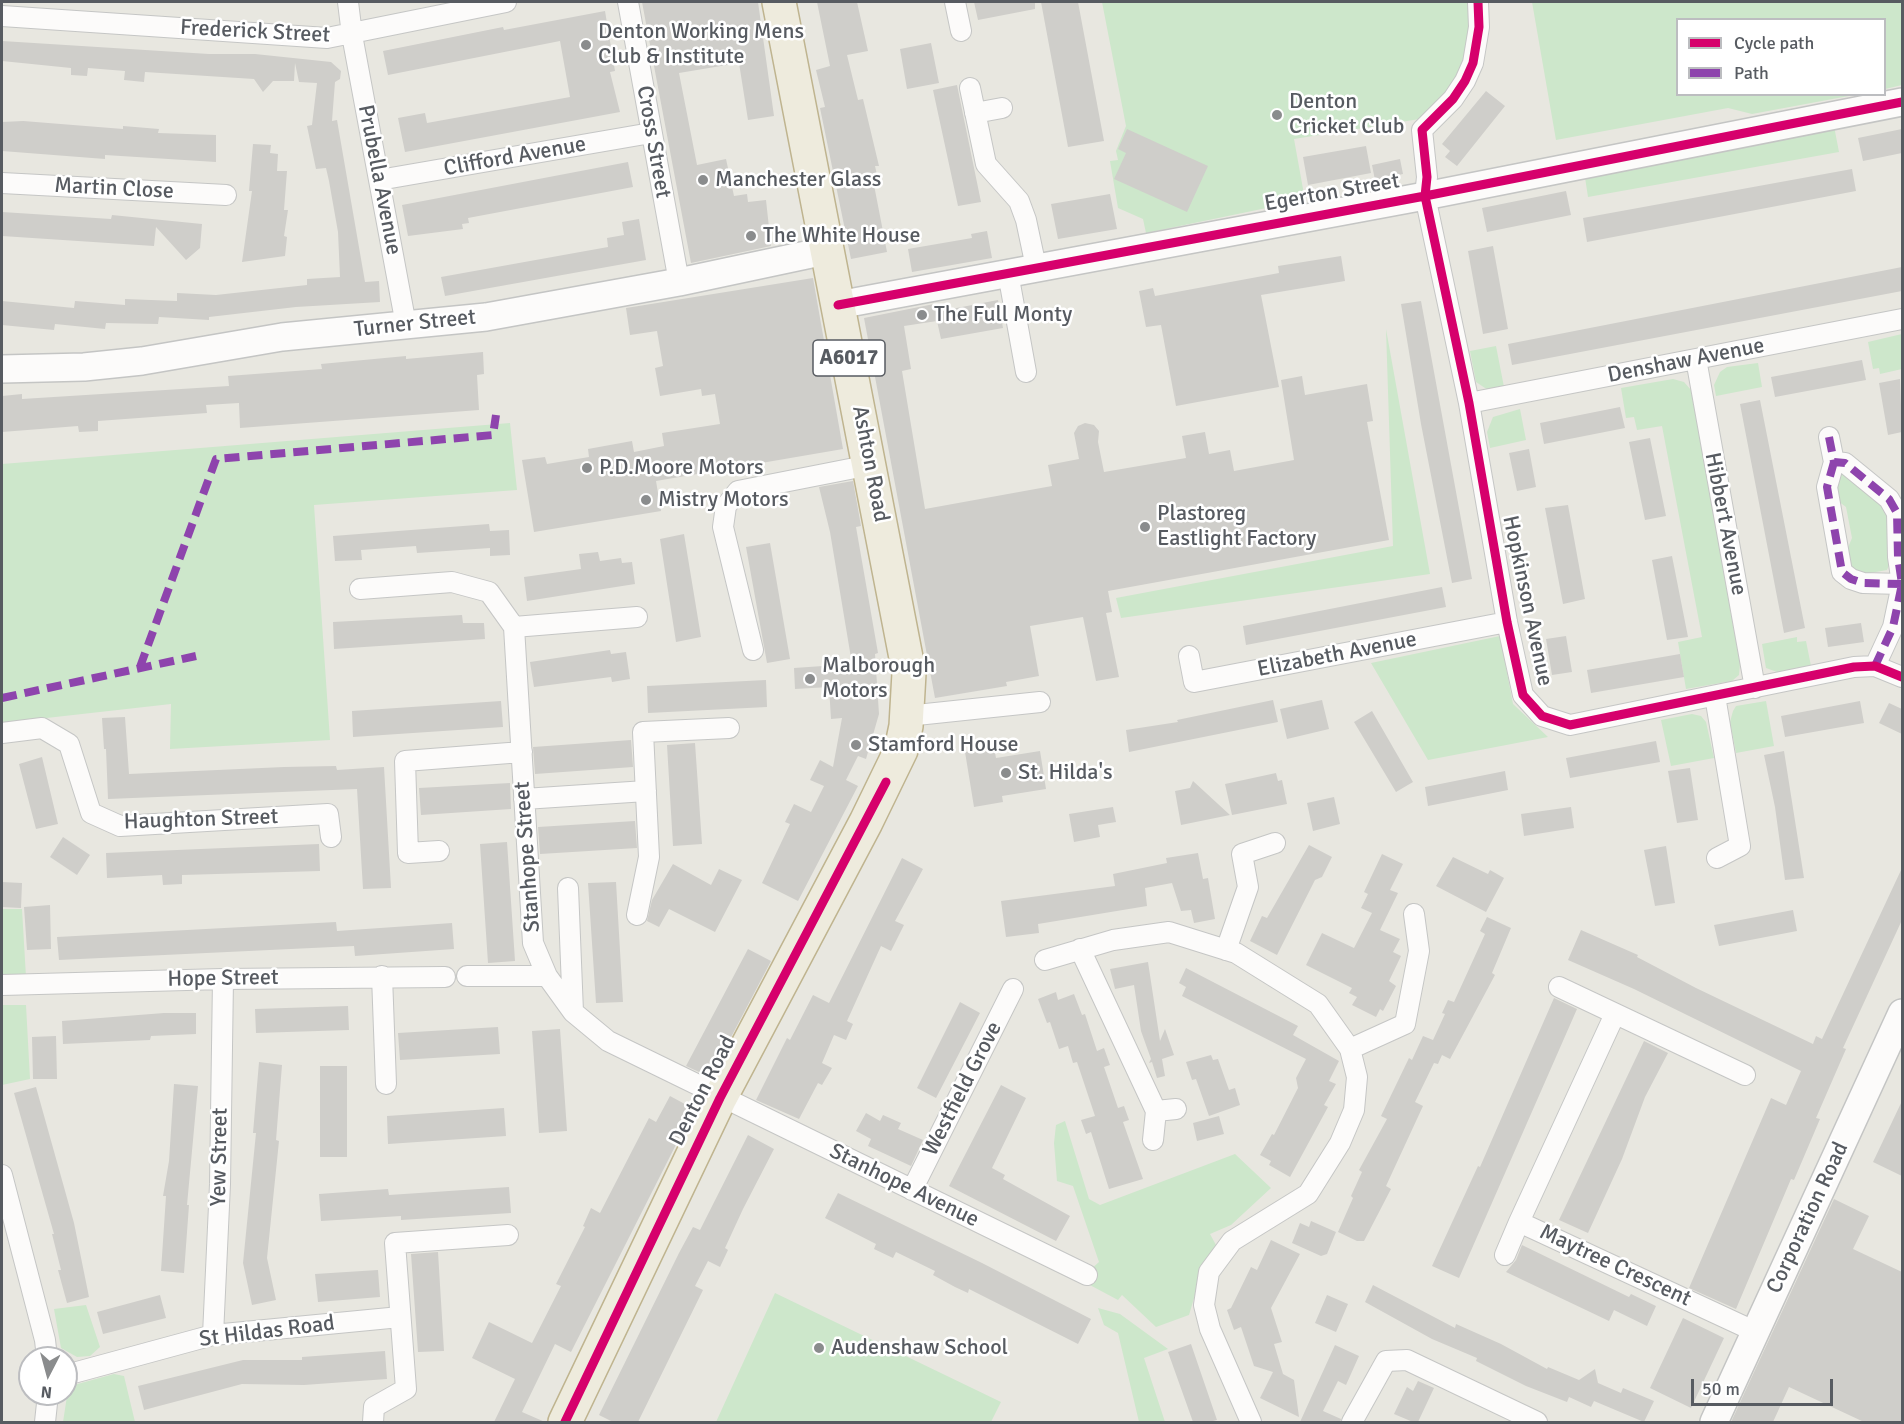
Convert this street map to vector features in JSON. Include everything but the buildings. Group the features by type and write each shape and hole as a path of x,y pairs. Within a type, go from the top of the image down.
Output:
{"highway":[{"name":"Ashton Road","path":"779,2 825,251 870,465 909,673 907,716"},
{"name":"Denton Road","path":"565,1422 720,1098 867,822 901,750 907,716"}],"street":[{"name":"Prubella Avenue","path":"348,2 352,35 406,325"},
{"name":"Frederick Street","path":"2,16 57,10 305,38 352,35 494,2"},
{"name":"Cross Street","path":"628,2 679,282"},
{"path":"955,2 961,31"},
{"name":"Hopkinson Avenue","path":"1478,2 1479,27 1473,63 1465,81 1452,99 1422,130 1427,177 1425,196 1469,403 1507,622 1523,695 1542,716 1570,725 1854,667 1875,666 1902,677"},
{"path":"970,88 986,164 1019,201 1026,220 1036,267"},
{"name":"Egerton Street","path":"838,305 1425,196 1902,102"},
{"path":"975,113 1002,108"},
{"name":"Clifford Avenue","path":"379,180 651,133"},
{"name":"Martin Close","path":"2,183 226,195"},
{"name":"Turner Street","path":"2,369 84,367 142,361 282,337 486,317 679,282 825,251"},
{"path":"1008,273 1026,372"},
{"name":"Denshaw Avenue","path":"1469,403 1902,319"},
{"name":"Hibbert Avenue","path":"1696,359 1755,688"},
{"path":"1829,438 1834,462 1827,487 1842,572 1851,579 1863,583 1902,584"},
{"path":"1834,462 1845,463 1889,499 1900,512 1898,557 1902,584 1893,627 1875,666"},
{"path":"753,650 723,527 726,506 738,491 870,465"},
{"path":"360,589 452,582 489,592 514,627 637,617"},
{"name":"Elizabeth Avenue","path":"1189,656 1194,682 1507,622"},
{"name":"Stanhope Street","path":"514,627 533,943 547,976 573,1012 608,1041 720,1098"},
{"path":"1715,696 1740,846 1717,858"},
{"path":"907,716 1040,702"},
{"name":"Haughton Street","path":"2,733 42,728 69,744 91,813 120,826 328,814 331,837"},
{"path":"637,915 649,857 643,732 729,728"},
{"path":"440,851 408,853 405,761 522,752"},
{"path":"524,799 646,791"},
{"path":"1226,950 1248,887 1242,854 1275,843"},
{"path":"568,888 573,1012"},
{"path":"1350,1049 1405,1024 1419,951 1414,914"},
{"path":"1045,960 1113,940 1169,932 1236,953 1318,1004 1350,1049 1357,1077 1354,1110 1340,1143 1308,1194 1232,1241 1209,1272 1204,1305 1211,1334 1251,1422"},
{"path":"1080,950 1156,1111 1153,1140"},
{"path":"382,976 386,1084"},
{"name":"Hope Street","path":"2,985 382,976 445,977"},
{"path":"467,976 547,976"},
{"name":"Yew Street","path":"213,1335 220,1184 224,979"},
{"path":"1559,987 1745,1074"},
{"name":"Westfield Grove","path":"912,1190 1013,989"},
{"name":"Corporation Road","path":"1714,1422 1902,1013"},
{"name":"Maytree Crescent","path":"1615,1014 1519,1222 1755,1332"},
{"name":"Stanhope Avenue","path":"720,1098 1087,1275"},
{"path":"1156,1111 1176,1109"},
{"path":"2,1175 8,1228 46,1346"},
{"path":"1504,1255 1519,1222"},
{"path":"373,1422 374,1407 406,1389 395,1243 508,1235"},
{"name":"St Hildas Road","path":"78,1372 213,1335 400,1317"},
{"path":"1352,1422 1386,1361 1407,1360 1537,1422"},
{"path":"45,1422 47,1406"}],"green space":[{"name":"Denton Cricket Club","path":"1102,2 1469,2 1467,59 1465,66 1426,118 1294,139 1305,200 1146,233 1143,219 1118,208 1110,161 1118,160 1116,151 1126,126"},
{"path":"1532,2 1902,2 1902,85 1886,89 1886,18 1676,18 1676,96 1849,96 1752,114 1728,108 1556,140"},
{"path":"1834,126 1839,152 1588,197 1584,171"},
{"path":"1386,329 1430,574 1121,618 1116,598 1393,546"},
{"path":"1902,334 1902,369 1880,374 1879,368 1873,369 1868,342"},
{"path":"1496,346 1504,387 1488,390 1476,382 1470,351"},
{"path":"1758,363 1762,387 1716,396 1714,385 1720,372 1727,367"},
{"path":"1673,379 1684,382 1691,390 1740,664 1739,675 1732,681 1686,689 1678,642 1702,637 1662,426 1637,430 1634,417 1626,418 1621,388"},
{"path":"1520,409 1526,440 1490,448 1487,432 1493,417"},
{"path":"510,423 517,490 314,505 330,740 170,749 171,704 2,723 2,464"},
{"path":"1845,470 1880,499 1891,519 1890,563 1887,570 1859,575 1850,569 1844,557 1852,538 1846,507 1838,501 1834,479 1838,472"},
{"path":"1500,636 1513,704 1548,737 1428,760 1371,663"},
{"path":"1797,637 1797,642 1806,641 1811,666 1777,672 1766,668 1762,644"},
{"path":"1766,701 1774,746 1736,753 1730,722 1733,711 1736,706"},
{"path":"1692,714 1701,716 1706,722 1714,758 1671,766 1661,720"},
{"path":"2,909 22,909 26,977 2,978"},
{"path":"2,1005 26,1005 30,1079 2,1085"},
{"path":"1065,1121 1089,1199 1100,1205 1235,1154 1271,1188 1231,1225 1210,1234 1216,1245 1203,1268 1189,1315 1156,1327 1122,1295 1118,1300 1088,1284 1089,1271 1099,1262 1073,1186 1057,1181 1054,1143 1056,1125"},
{"name":"Audenshaw School","path":"775,1293 1001,1402 991,1422 716,1422"},
{"path":"86,1305 100,1347 90,1356 78,1357 78,1346 61,1346 54,1309"},
{"path":"1098,1308 1120,1314 1168,1349 1144,1358 1165,1422 1139,1422 1118,1333 1104,1325"},
{"path":"114,1374 124,1376 135,1422 63,1422 65,1406 78,1406 78,1384"}],"marked path":[{"path":"140,667 216,459 493,435 496,415"},
{"path":"1829,437 1834,462 1845,463 1889,499 1897,513 1898,557 1902,584 1893,627 1875,666"},
{"path":"1834,462 1827,487 1842,572 1851,579 1863,583 1902,584"},
{"path":"2,698 196,656"}],"cycle path":[{"path":"1478,2 1479,27 1473,63 1453,99 1422,130 1427,177 1425,196 1469,403 1507,622 1523,695 1542,716 1570,725 1854,667 1875,666 1902,677"},
{"path":"838,305 1425,196 1902,102"},
{"path":"565,1422 720,1098 886,782"}],"place":[{"name":"Denton Working Mens Club & Institute","path":"586,45"},
{"name":"Denton Cricket Club","path":"1277,115"},
{"name":"Manchester Glass","path":"703,180"},
{"name":"The White House","path":"751,236"},
{"name":"The Full Monty","path":"922,315"},
{"name":"P.D.Moore Motors","path":"587,468"},
{"name":"Mistry Motors","path":"646,500"},
{"name":"Plastoreg Eastlight Factory","path":"1145,527"},
{"name":"Malborough Motors","path":"810,679"},
{"name":"Stamford House","path":"856,745"},
{"name":"St. Hilda's","path":"1006,773"},
{"name":"Audenshaw School","path":"819,1348"}]}
